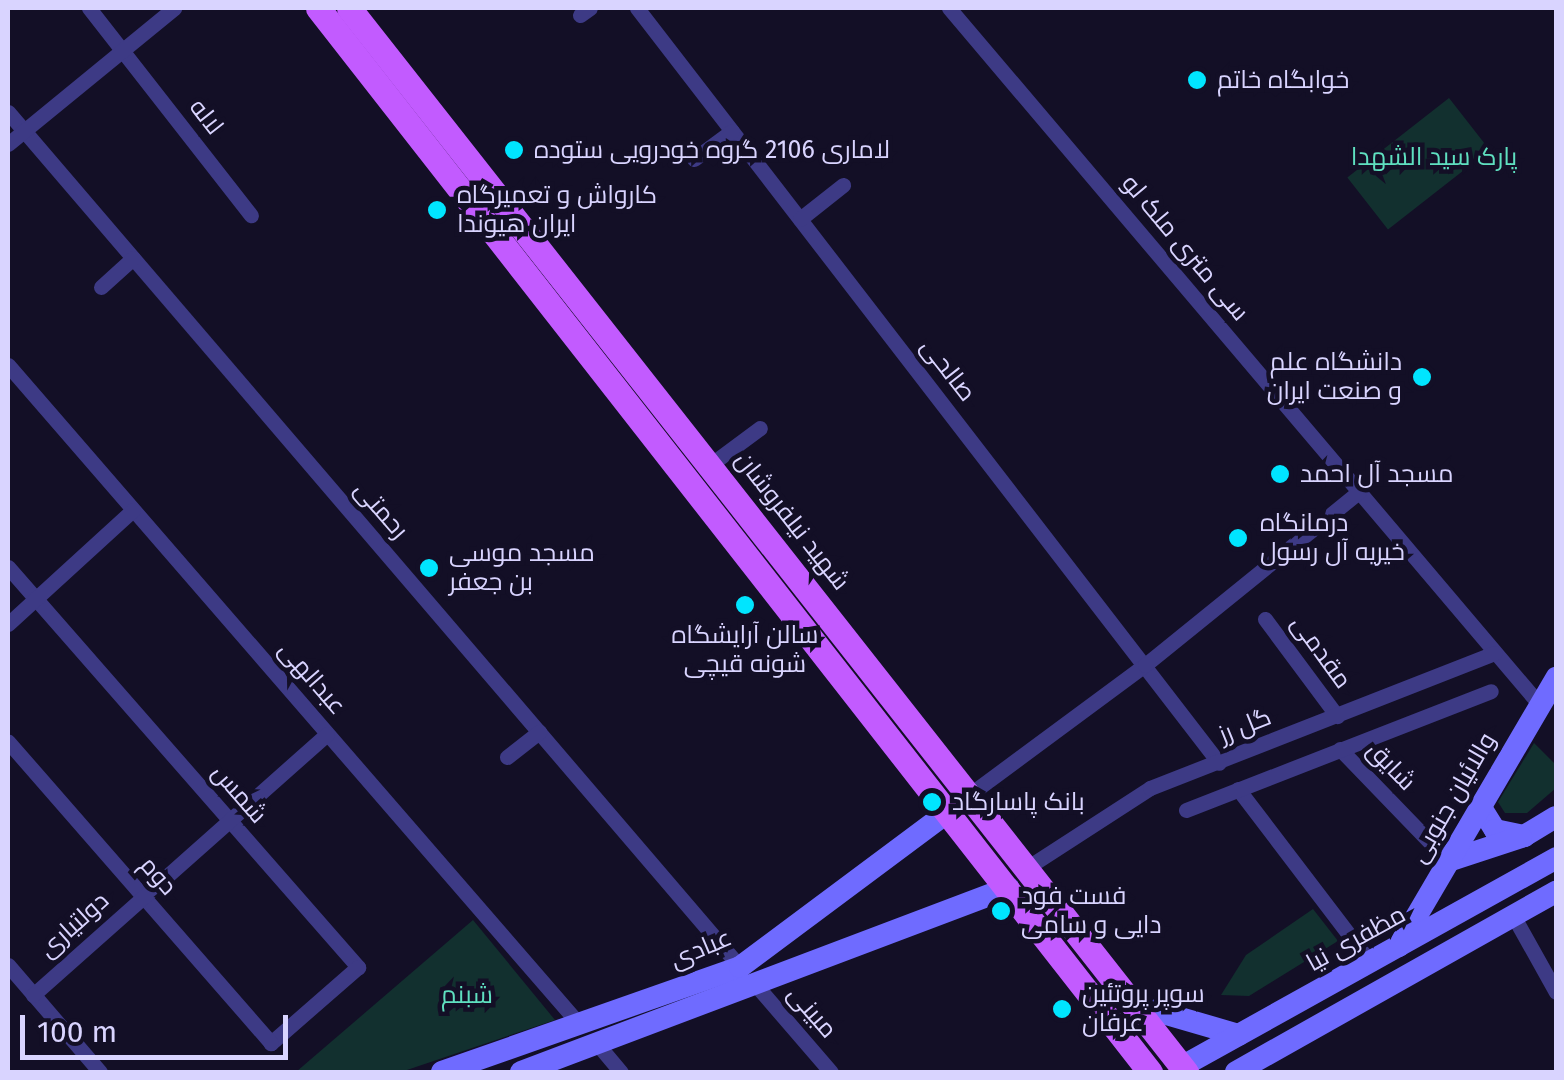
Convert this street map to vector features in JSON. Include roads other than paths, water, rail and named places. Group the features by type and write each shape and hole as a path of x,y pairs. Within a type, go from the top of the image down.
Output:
{"main road":[{"name":"شهید نیلفروشان","path":"318,8 948,812 1017,878 1132,1004 1178,1070"},
{"name":"شهید نیلفروشان","path":"349,8 969,795 1017,878 1150,1072"},
{"name":"والائیان جنوبی","path":"1399,946 1556,678"},
{"path":"948,812 969,795"},
{"path":"1480,806 1494,830 1524,836"},
{"name":"عبادی","path":"522,1072 599,1046 748,975 948,812"},
{"path":"1448,861 1524,836 1556,818"},
{"name":"مظفری نیا","path":"1178,1070 1556,858"},
{"name":"عبادی","path":"442,1072 580,1024 748,975 1017,878"},
{"path":"1236,1072 1556,892"},
{"path":"1322,989 1317,1000 1336,1017"},
{"path":"1132,1004 1239,1035"}],"street":[{"name":"لاله","path":"89,8 251,215"},
{"path":"8,144 174,8"},
{"name":"صالحی","path":"636,8 1219,763"},
{"name":"سی متری ملک لو","path":"949,8 1539,704"},
{"name":"رحمتی","path":"8,112 748,975"},
{"path":"694,159 732,130"},
{"path":"800,220 842,185"},
{"path":"102,287 133,258"},
{"name":"عبدالهی","path":"8,365 580,1024"},
{"path":"710,465 760,428"},
{"path":"969,795 1145,666 1359,492"},
{"path":"8,624 134,510"},
{"name":"شمس","path":"8,566 358,967 271,1043"},
{"name":"مقدمی","path":"1265,618 1337,716"},
{"name":"گل رز","path":"1017,878 1150,788 1496,653"},
{"path":"1186,810 1491,692"},
{"path":"507,758 539,732"},
{"name":"دولتیاری","path":"33,995 327,734"},
{"name":"دوم","path":"8,742 271,1043"},
{"name":"شایق","path":"1340,748 1448,861"},
{"path":"1238,789 1370,962"},
{"path":"1514,917 1556,992"},
{"path":"8,966 100,1072"},
{"name":"مبینی","path":"748,975 832,1072"},
{"path":"599,1046 622,1072"}],"place":[{"name":"خوابگاه خاتم","path":"1197,80"},
{"name":"لاماری 2106 گروه خودرویی ستوده","path":"514,150"},
{"name":"کارواش و تعمیرگاه ایران هیوندا","path":"437,210"},
{"name":"دانشگاه علم و صنعت ایران","path":"1422,377"},
{"name":"مسجد آل احمد","path":"1280,474"},
{"name":"درمانگاه خیریه آل رسول","path":"1238,538"},
{"name":"مسجد موسی بن جعفر","path":"429,568"},
{"name":"سالن آرایشگاه شونه قیچی","path":"745,605"},
{"name":"بانک پاسارگاد","path":"932,802"},
{"name":"فست فود دایی و سامی","path":"1001,911"},
{"name":"سوپر پروتئین عرفان","path":"1062,1009"}],"park label":[{"name":"پارک سید الشهدا","path":"1434,157"},
{"name":"شبنم","path":"467,995"}]}
